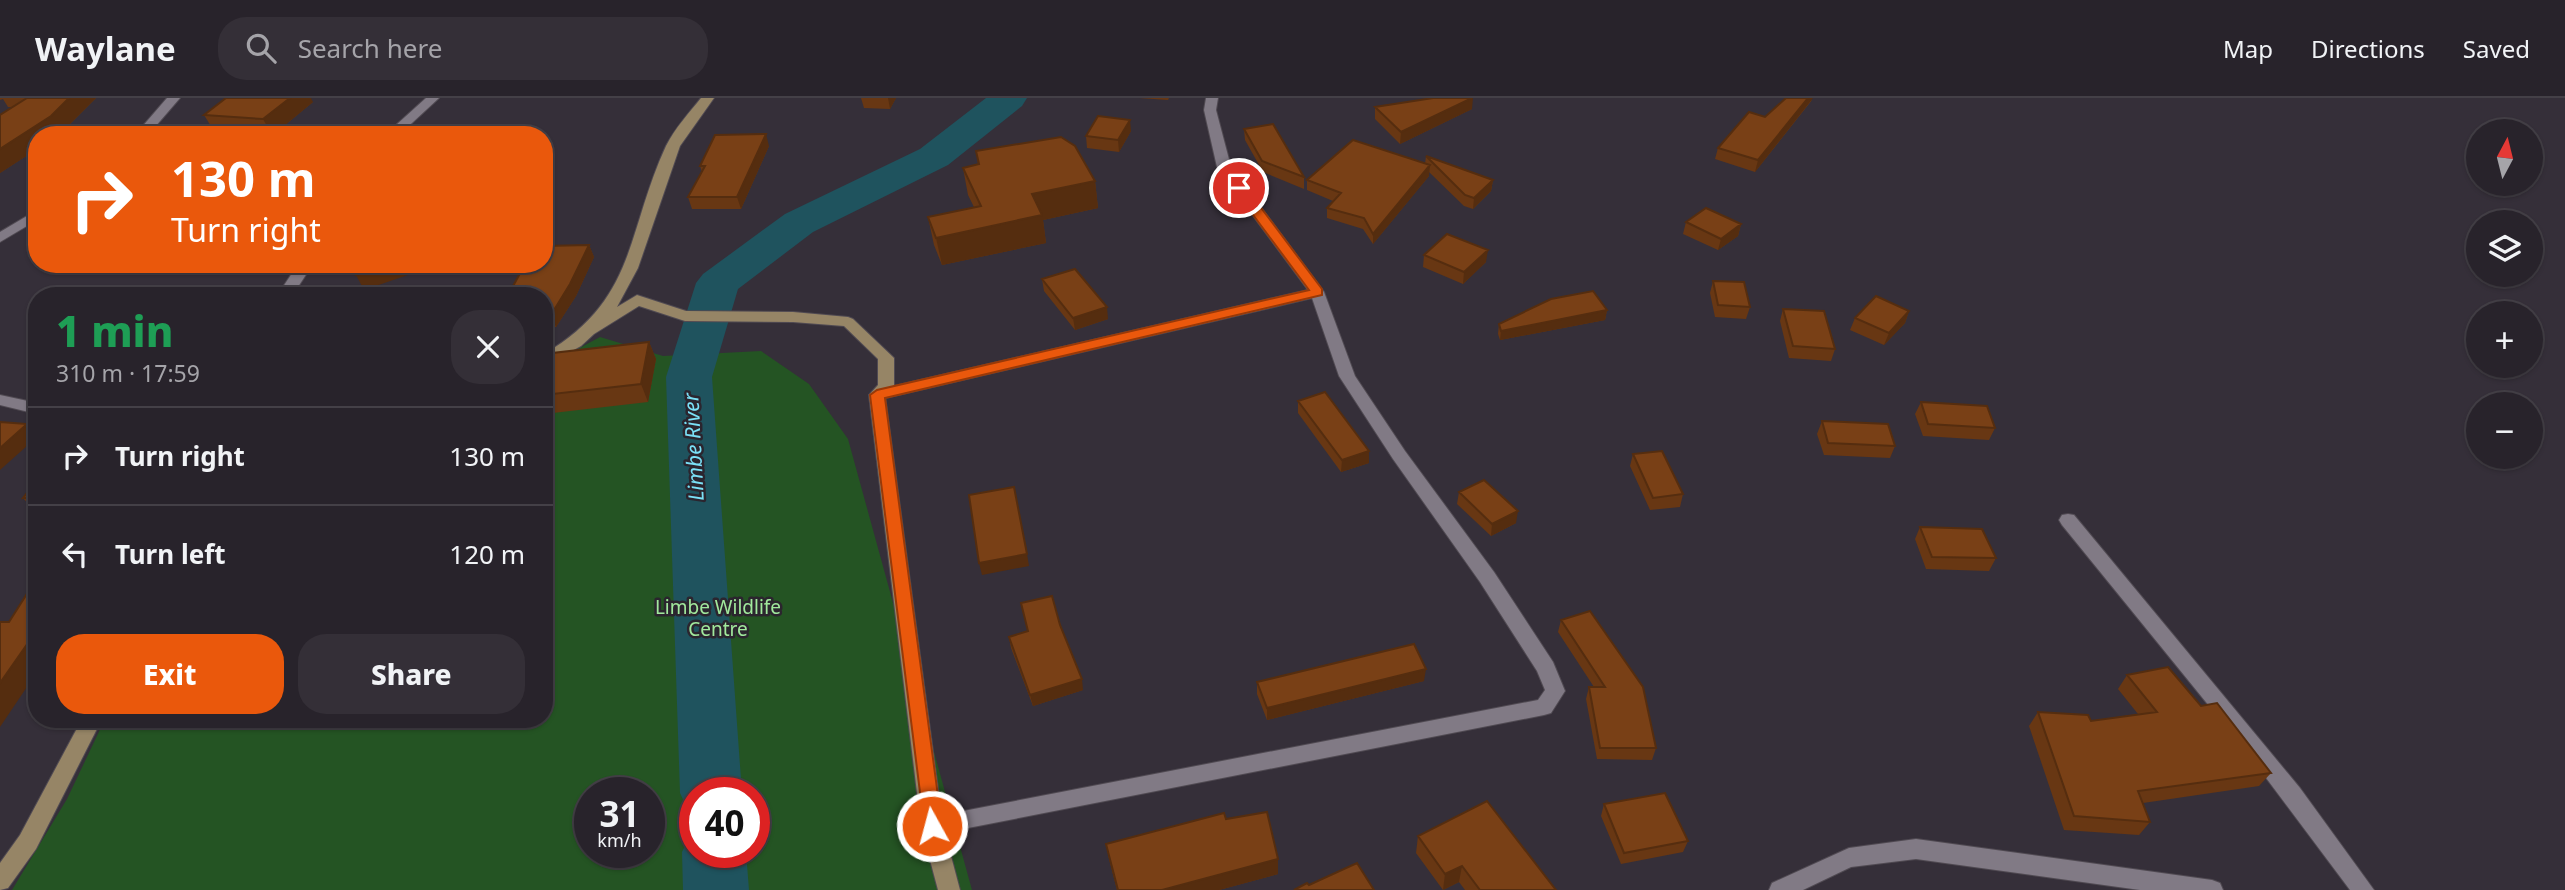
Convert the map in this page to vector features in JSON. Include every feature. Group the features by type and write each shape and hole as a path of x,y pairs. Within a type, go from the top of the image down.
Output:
{"street":[{"path":"149,126 174,98"},
{"path":"401,126 433,98"},
{"path":"553,356 579,342 609,311 624,285 674,144 708,98"},
{"path":"932,826 1544,707 1555,691 1546,668 1487,577 1398,454 1347,376 1317,292 1224,167 1210,110 1213,98"},
{"path":"0,239 28,220"},
{"path":"877,395 1317,292"},
{"path":"593,329 637,300 685,316 747,316 848,322 886,358 886,387 877,395"},
{"path":"877,395 932,826 949,890"},
{"path":"0,400 28,408"},
{"path":"2068,520 2275,771 2363,890"},
{"path":"0,881 28,842 87,728"},
{"path":"1780,890 1849,858 1916,849 2212,890"}],"green space":[{"name":"Limbe Wildlife Centre","path":"600,337 663,356 761,351 809,384 848,439 972,890 12,890 67,799 101,728 553,728 553,362"}],"building":[{"path":"27,98 69,98 51,116 36,126 28,126 28,131 0,149 0,115"},
{"path":"226,98 290,98 263,119 204,115"},
{"path":"1433,98 1472,98 1401,132 1375,107"},
{"path":"1786,98 1808,98 1758,160 1718,148 1749,112 1765,117"},
{"path":"1098,116 1130,120 1118,140 1086,136"},
{"path":"1273,124 1304,177 1262,161 1244,129"},
{"path":"766,134 737,197 688,197 705,166 700,166 715,135"},
{"path":"1061,137 1075,146 1095,181 1032,194 1042,215 936,238 928,217 981,206 963,168 979,164 976,151"},
{"path":"1353,140 1430,165 1373,234 1364,218 1327,208 1341,193 1307,180"},
{"path":"1426,156 1493,180 1474,198 1465,195"},
{"path":"1706,208 1741,224 1721,239 1686,222"},
{"path":"1447,234 1488,250 1464,272 1424,255"},
{"path":"589,245 553,312 553,287 513,287 520,273 553,273 553,246"},
{"path":"1075,269 1107,307 1073,318 1042,279"},
{"path":"1713,281 1744,282 1750,307 1718,305"},
{"path":"1593,291 1607,310 1501,331 1499,324 1551,299"},
{"path":"1876,296 1909,311 1889,333 1855,318"},
{"path":"1783,309 1824,311 1835,349 1793,346"},
{"path":"649,342 641,384 553,394 553,353"},
{"path":"1325,392 1369,451 1342,460 1298,401"},
{"path":"1921,402 1987,406 1995,428 1928,424"},
{"path":"1822,421 1888,424 1895,446 1828,443"},
{"path":"0,422 27,424 0,448"},
{"path":"1662,451 1683,494 1653,498 1633,454"},
{"path":"1484,480 1518,511 1492,524 1459,492"},
{"path":"1014,487 1027,554 979,563 969,495"},
{"path":"1920,527 1982,529 1996,558 1932,557"},
{"path":"28,592 28,643 0,683 0,622 9,622"},
{"path":"1052,596 1060,625 1082,679 1030,695 1009,637 1028,631 1021,603"},
{"path":"1590,611 1643,687 1656,748 1600,748 1589,687 1605,687 1561,620"},
{"path":"1414,644 1426,669 1267,708 1257,682"},
{"path":"2168,667 2201,706 2217,703 2271,773 2138,791 2150,822 2074,816 2038,712 2088,715 2091,721 2157,712 2127,675"},
{"path":"1665,793 1688,841 1624,853 1604,804"},
{"path":"1487,801 1556,890 1480,890 1462,866 1445,874 1418,836"},
{"path":"1267,812 1278,859 1162,890 1118,890 1106,844 1224,813 1226,819"},
{"path":"1357,863 1374,890 1294,890 1307,883 1309,885"}],"waterway":[{"name":"Limbe River","path":"710,777 689,377 718,283 799,223 934,157 1009,98"},
{"name":"Limbe River","path":"715,868 716,890"}],"route":[{"path":"932,826 877,395 1317,292 1239,188"}]}
